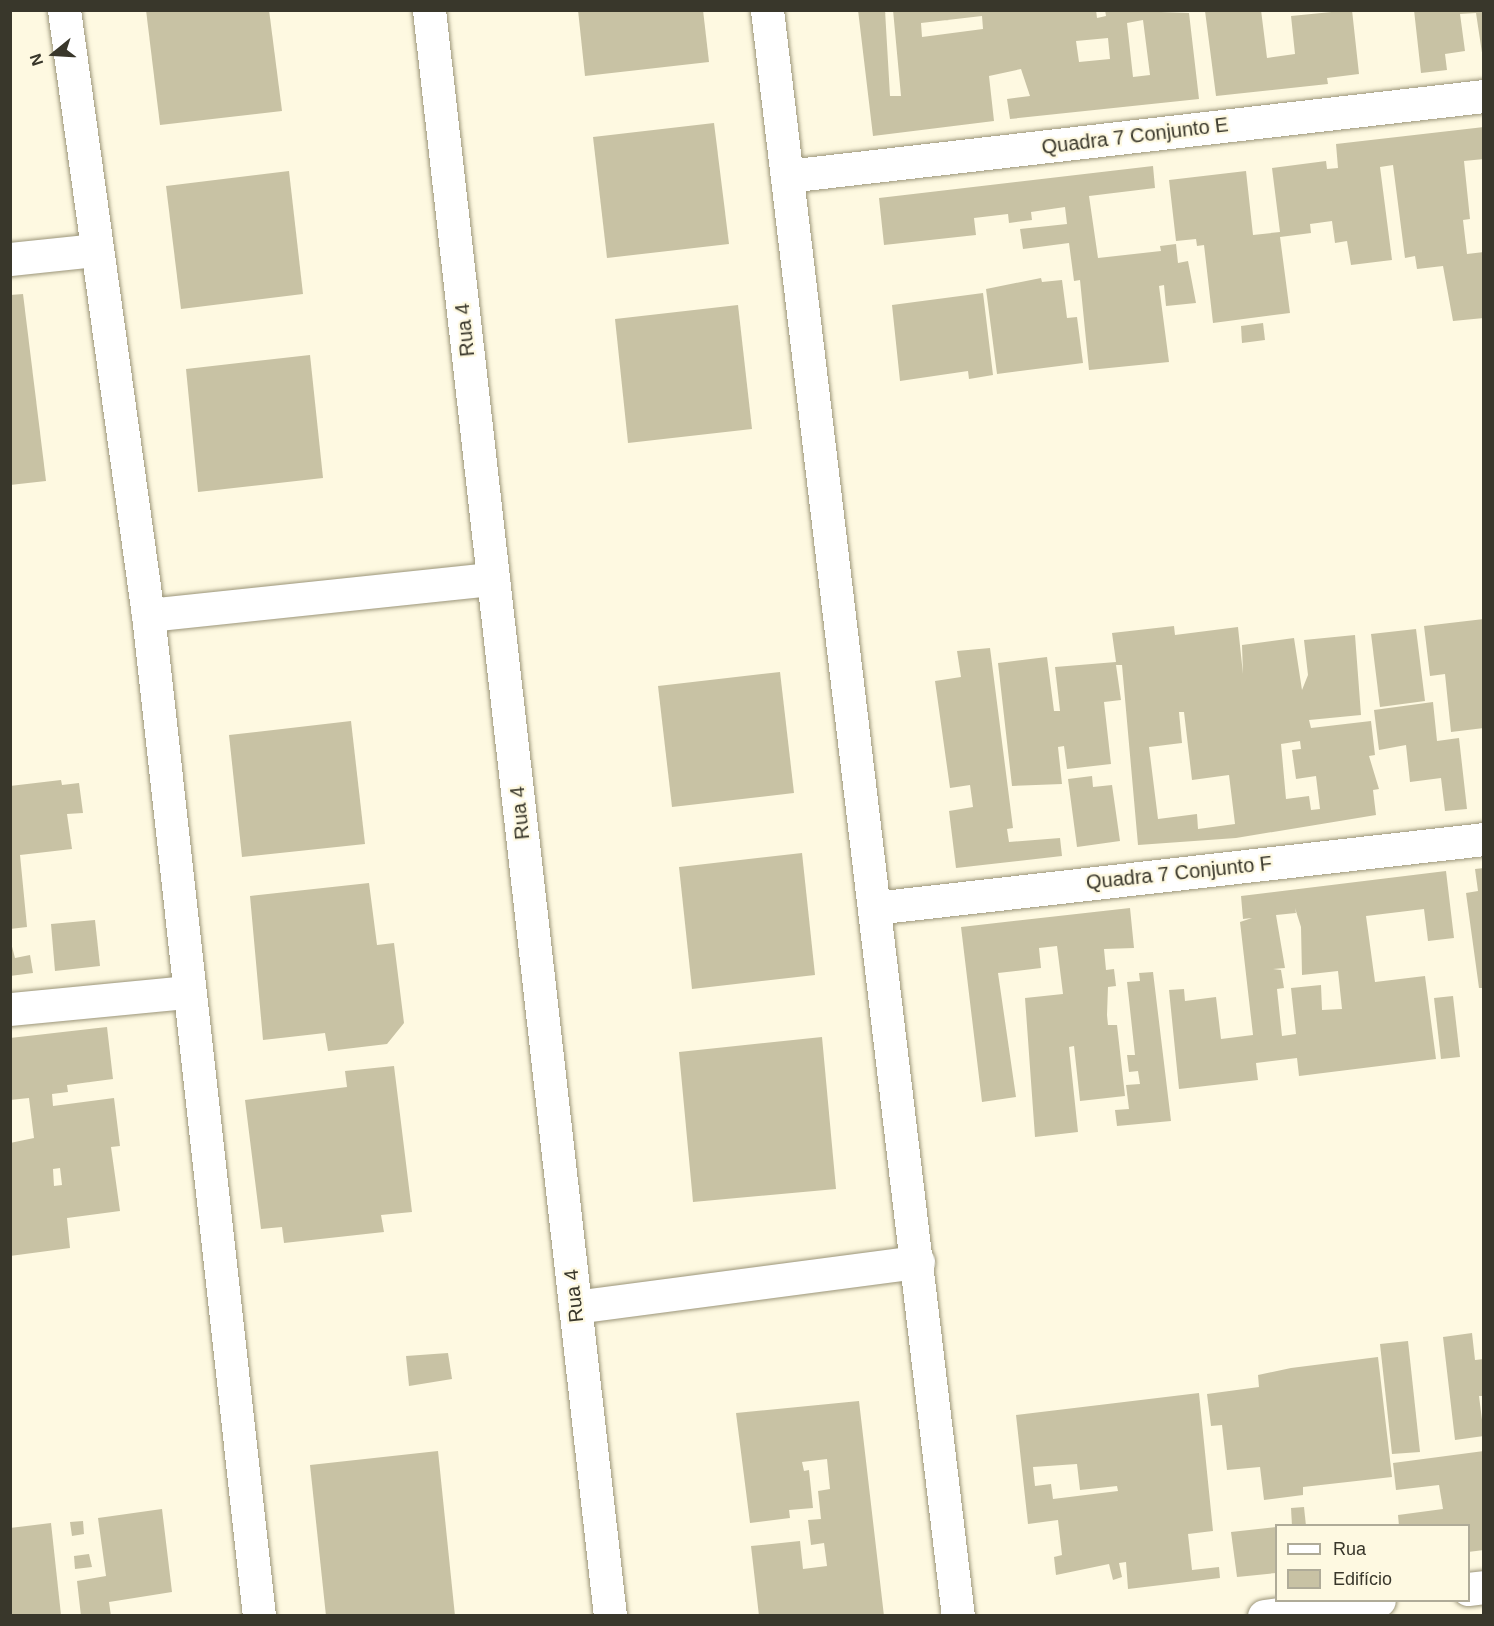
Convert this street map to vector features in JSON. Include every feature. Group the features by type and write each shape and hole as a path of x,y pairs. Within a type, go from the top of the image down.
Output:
{"street":[{"path":"64,10 95,250 148,615 187,992 259,1616"},
{"name":"Rua 4","path":"429,10 610,1616"},
{"path":"767,10 918,1262 958,1616"},
{"name":"Quadra 7 Conjunto E","path":"788,176 1484,96"},
{"path":"10,260 95,250"},
{"path":"148,615 493,579"},
{"name":"Quadra 7 Conjunto F","path":"874,908 1484,839"},
{"path":"10,1009 187,992"},
{"path":"576,1307 918,1262"},
{"path":"1264,1616 1365,1602"}],"building":[{"path":"146,10 269,10 282,111 160,125"},
{"path":"578,10 703,10 709,62 585,76"},
{"path":"858,10 885,10 890,96 901,96 893,10 1096,10 1097,18 1106,16 1105,10 1189,13 1199,99 1010,119 1007,99 1030,96 1021,69 989,76 994,121 873,136","holes":["982,16 983,29 922,37 921,23","1143,20 1150,75 1133,77 1127,23","1108,38 1110,59 1079,62 1076,41"]},
{"path":"1261,10 1267,58 1295,54 1291,16 1352,10 1359,74 1327,78 1328,84 1216,96 1205,11"},
{"path":"1414,10 1484,10 1484,66 1476,13 1460,14 1465,51 1445,54 1447,70 1421,73"},
{"path":"714,123 729,244 607,258 593,137"},
{"path":"1484,127 1484,159 1464,161 1470,219 1463,220 1467,254 1484,252 1484,318 1453,321 1443,266 1417,269 1415,256 1405,258 1393,165 1380,167 1392,260 1351,265 1347,241 1335,243 1332,221 1310,224 1311,233 1280,237 1290,313 1213,323 1204,245 1197,246 1196,239 1176,241 1169,180 1246,171 1253,235 1280,232 1272,168 1326,161 1327,169 1338,168 1336,144"},
{"path":"1153,166 1155,188 1089,196 1098,258 1161,251 1160,246 1176,244 1178,263 1188,261 1196,303 1166,306 1164,285 1159,286 1169,362 1089,370 1080,280 1074,281 1069,243 1023,249 1020,229 1067,224 1065,207 1031,212 1032,220 1009,223 1008,214 974,218 976,235 884,245 879,198"},
{"path":"289,171 303,294 181,309 166,186"},
{"path":"1041,278 1042,282 1062,280 1067,318 1077,317 1083,363 997,374 986,289"},
{"path":"983,293 993,375 969,379 968,371 900,381 892,305"},
{"path":"23,294 46,481 10,485 10,295"},
{"path":"738,305 752,429 628,443 615,319"},
{"path":"1263,323 1265,340 1242,343 1241,326"},
{"path":"310,355 323,478 198,492 186,369"},
{"path":"1484,619 1484,728 1451,732 1445,674 1430,676 1424,626"},
{"path":"1174,626 1175,635 1238,627 1243,674 1242,645 1294,638 1302,690 1308,675 1304,640 1355,635 1361,715 1309,720 1311,728 1371,721 1375,755 1369,756 1379,789 1373,790 1376,815 1236,838 1138,845 1122,665 1116,665 1121,700 1104,702 1111,764 1067,769 1064,746 1058,747 1062,784 1012,786 998,663 1047,657 1054,711 1060,711 1055,667 1116,662 1112,633","holes":["1179,712 1184,712 1192,780 1229,775 1235,824 1198,829 1197,814 1158,819 1149,747 1182,743","1300,741 1301,749 1292,750 1296,779 1316,776 1320,809 1311,810 1309,796 1286,799 1281,744"]},
{"path":"1416,629 1425,701 1380,707 1371,634"},
{"path":"990,648 1013,828 1007,829 1009,842 1060,838 1062,856 956,868 949,811 973,807 970,785 950,788 935,681 961,677 957,651"},
{"path":"780,672 794,793 672,807 658,686"},
{"path":"1433,702 1437,741 1459,738 1467,809 1445,811 1441,778 1410,782 1406,745 1379,750 1374,710"},
{"path":"351,721 365,844 242,857 229,735"},
{"path":"1092,776 1093,787 1112,785 1120,841 1077,847 1068,779"},
{"path":"61,780 62,785 79,783 83,813 67,814 72,849 20,855 27,927 10,929 10,786"},
{"path":"802,853 815,975 692,989 679,867"},
{"path":"1484,868 1484,988 1479,988 1466,893 1478,891 1475,869"},
{"path":"1446,871 1454,938 1428,941 1424,909 1366,916 1375,982 1425,976 1436,1059 1299,1076 1297,1058 1256,1063 1258,1080 1179,1089 1169,990 1184,989 1185,1001 1216,997 1221,1039 1253,1035 1240,922 1252,918 1243,919 1241,896","holes":["1295,908 1301,927 1302,975 1338,971 1342,1009 1322,1010 1321,985 1291,988 1296,1034 1282,1036 1277,989 1284,988 1281,970 1273,969 1285,968 1276,915 1296,913"]},
{"path":"369,883 377,945 394,943 404,1023 387,1044 328,1051 325,1033 263,1040 250,896"},
{"path":"1130,908 1134,948 1104,949 1106,970 1114,969 1116,986 1108,987 1107,1015 1108,1025 1117,1025 1125,1096 1080,1101 1074,1046 1069,1047 1078,1132 1035,1137 1025,998 1063,994 1057,946 1039,948 1041,968 998,973 1016,1097 982,1102 961,927"},
{"path":"95,920 100,966 55,971 51,924"},
{"path":"10,939 15,958 30,955 33,973 10,976"},
{"path":"1153,972 1171,1121 1117,1126 1115,1110 1129,1109 1126,1085 1140,1084 1138,1071 1129,1072 1127,1055 1135,1055 1127,982 1140,981 1139,973"},
{"path":"1453,996 1460,1057 1441,1059 1434,998"},
{"path":"107,1027 113,1079 67,1085 68,1092 52,1094 53,1106 114,1098 120,1146 111,1147 120,1211 67,1218 70,1248 10,1256 10,1143 34,1138 29,1098 10,1100 10,1038","holes":["60,1168 62,1185 54,1186 53,1169"]},
{"path":"822,1037 836,1189 693,1202 679,1052"},
{"path":"394,1066 412,1212 381,1215 384,1232 284,1243 282,1227 261,1229 245,1100 347,1087 345,1071"},
{"path":"1472,1333 1475,1360 1484,1359 1484,1396 1479,1396 1484,1436 1455,1440 1443,1337"},
{"path":"1408,1341 1420,1452 1392,1454 1380,1344"},
{"path":"448,1353 452,1379 409,1386 406,1356"},
{"path":"1378,1357 1392,1477 1303,1487 1303,1495 1264,1500 1260,1467 1227,1470 1222,1425 1211,1426 1207,1394 1259,1387 1258,1375 1291,1368"},
{"path":"1199,1393 1213,1531 1188,1534 1192,1570 1219,1567 1220,1578 1128,1589 1126,1562 1119,1563 1122,1577 1113,1580 1109,1564 1056,1575 1054,1557 1062,1555 1058,1520 1028,1524 1016,1415","holes":["1077,1464 1080,1490 1117,1486 1118,1491 1053,1499 1051,1484 1035,1486 1033,1467"]},
{"path":"859,1401 884,1616 759,1616 751,1546 800,1541 803,1569 827,1566 824,1543 811,1545 808,1520 821,1519 818,1491 830,1489 827,1459 802,1462 804,1471 809,1470 813,1508 789,1510 790,1518 750,1523 736,1413"},
{"path":"438,1451 455,1616 326,1616 310,1465"},
{"path":"1484,1451 1484,1550 1470,1552 1470,1524 1399,1524 1398,1515 1443,1509 1439,1485 1396,1490 1393,1463"},
{"path":"1304,1507 1306,1524 1292,1524 1291,1508"},
{"path":"162,1509 172,1592 109,1602 111,1616 81,1616 77,1581 106,1576 98,1518"},
{"path":"83,1521 84,1534 72,1536 70,1522"},
{"path":"51,1523 61,1615 10,1616 10,1528"},
{"path":"1275,1527 1275,1573 1237,1577 1231,1532"},
{"path":"89,1554 92,1567 75,1569 74,1556"}]}
